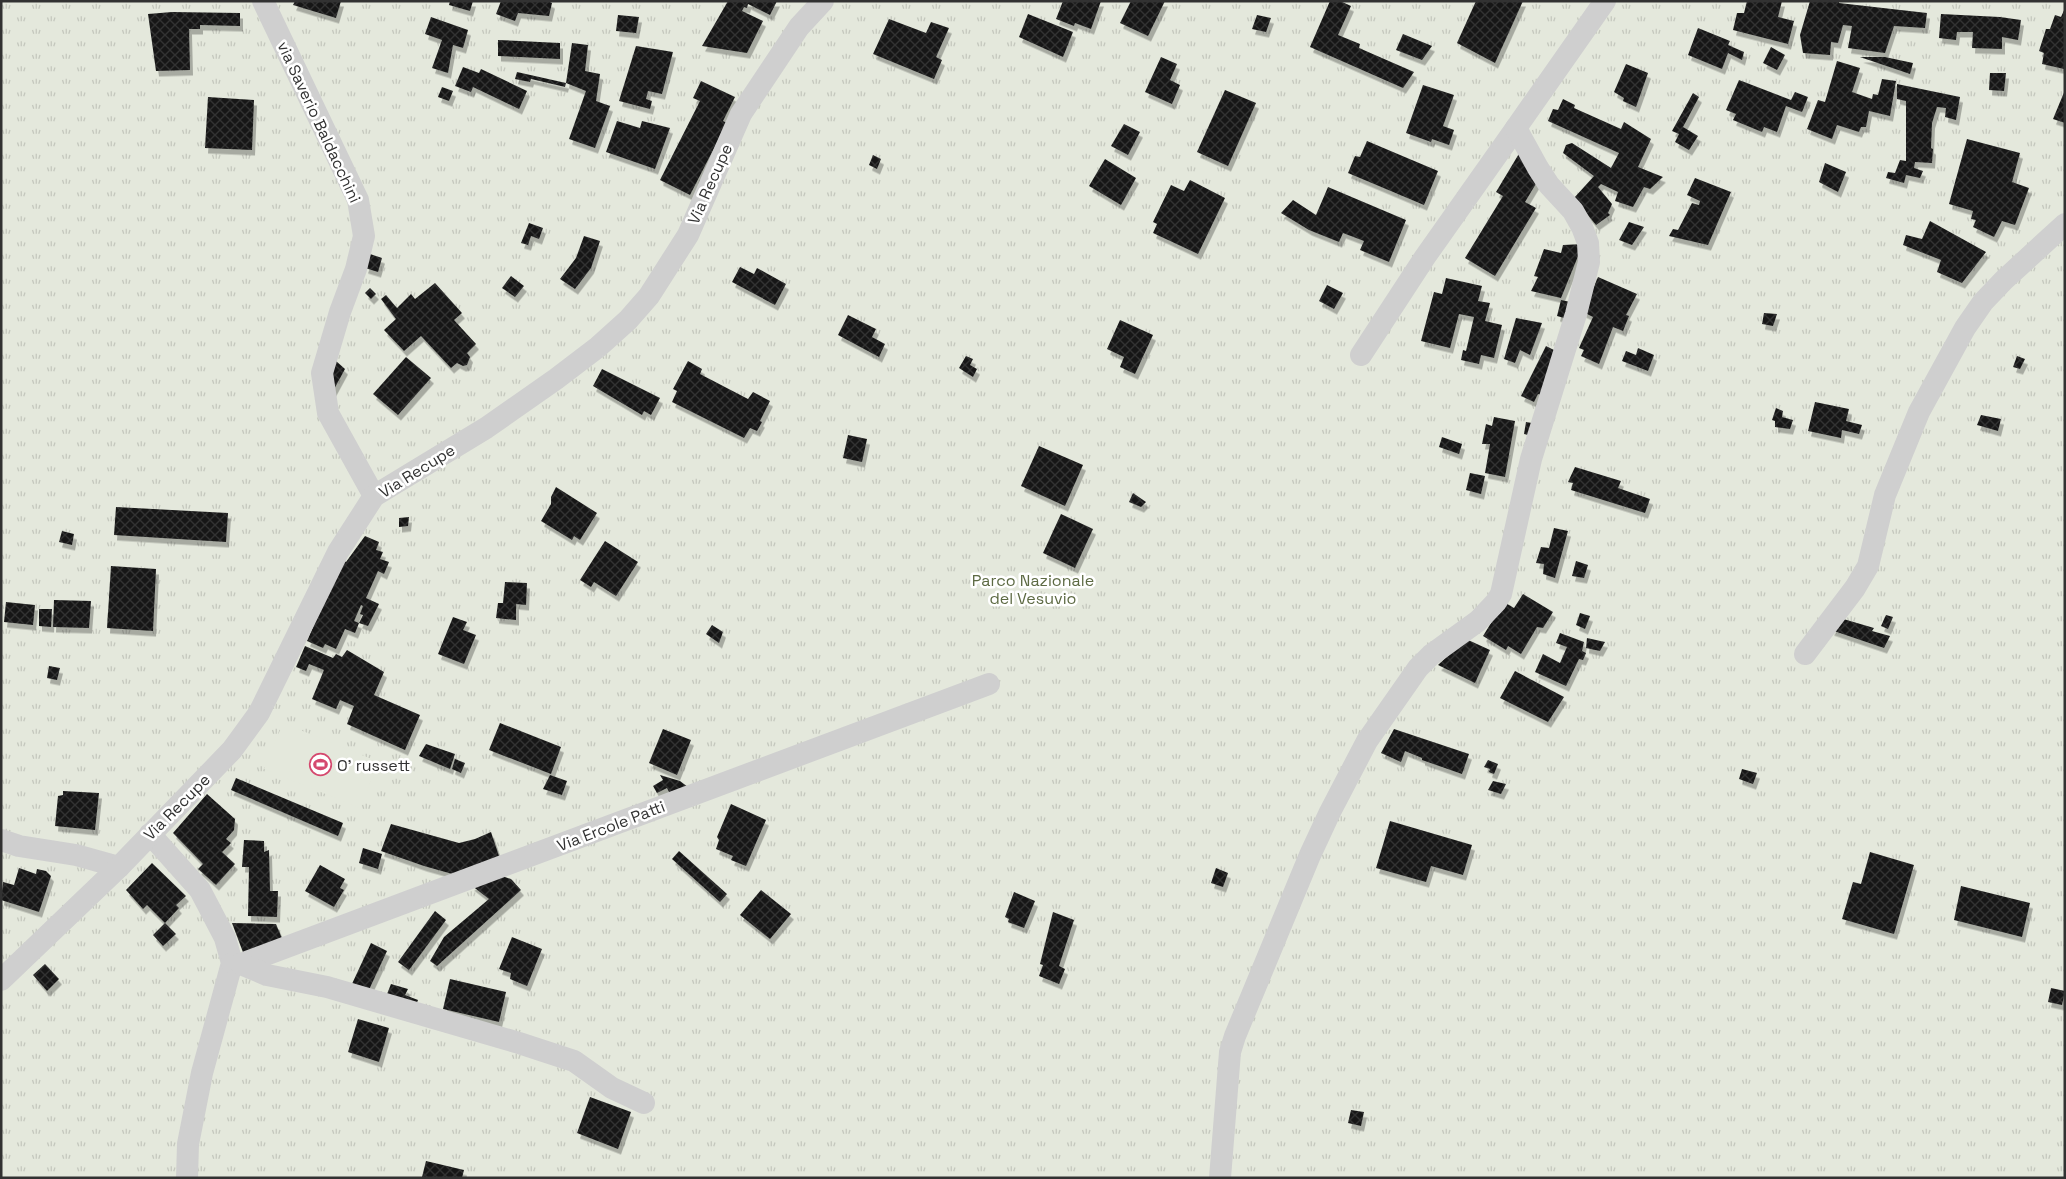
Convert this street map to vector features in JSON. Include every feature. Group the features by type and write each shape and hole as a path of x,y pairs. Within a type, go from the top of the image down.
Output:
{"street":[{"name":"via Saverio Baldacchini","path":"263,1 358,200 364,236 356,268 340,312 322,372 328,413 374,496"},
{"name":"Via Recupe","path":"1,980 119,867 232,750 259,713 338,552 374,496 486,428 556,379 628,320 650,296 688,235 741,114 799,27 823,1"},
{"path":"1361,355 1425,257 1605,1"},
{"path":"1220,1178 1230,1052 1310,855 1330,812 1367,742 1406,683 1431,655 1489,611 1496,602 1504,582 1531,459 1576,314 1589,262 1588,243 1582,227 1573,211 1549,185 1516,128"},
{"path":"1805,654 1855,588 1868,566 1885,495 1919,412 1965,328 1988,296 2065,224"},
{"name":"Via Ercole Patti","path":"236,963 989,684"},
{"path":"150,834 200,890 236,963 202,1073 188,1144 187,1178"},
{"path":"1,840 19,846 76,855 119,867"},
{"path":"236,963 267,975 327,988 519,1042 574,1061 612,1088 644,1103"}],"green space":[{"name":"Parco Nazionale del Vesuvio","path":"1,1 2065,1 2065,1178 1,1178"},
{"name":"O' russett","path":"283,723 379,762 360,808 264,769"}],"building":[{"path":"295,1 341,1 336,18 293,5"},
{"path":"450,1 473,1 470,11 449,5"},
{"path":"501,1 548,1 552,3 549,16 518,13 515,21 496,14"},
{"path":"728,1 777,1 770,15 748,4 747,8 744,7 742,11 763,21 747,53 702,46"},
{"path":"1063,1 1101,1 1091,29 1075,23 1074,26 1056,19"},
{"path":"1131,1 1165,1 1148,36 1120,23"},
{"path":"1330,1 1340,1 1351,6 1338,35 1360,44 1359,48 1414,72 1403,88 1310,47"},
{"path":"1476,1 1523,1 1495,63 1457,43"},
{"path":"1747,1 1782,1 1778,17 1794,21 1788,44 1733,30 1737,13 1744,13"},
{"path":"1810,1 1839,1 1839,3 1927,13 1925,28 1894,26 1885,53 1848,48 1852,26 1843,25 1838,43 1831,42 1830,55 1803,53 1800,35"},
{"path":"2065,8 2064,69 2042,64 2044,53 2039,51 2046,29 2050,29 2055,15 2061,17"},
{"path":"172,12 240,13 240,26 200,25 200,29 189,29 190,70 156,71 148,14"},
{"path":"1028,14 1073,32 1063,57 1019,37"},
{"path":"1941,14 2021,20 2018,40 2002,37 2002,49 1972,48 1973,32 1957,32 1956,40 1939,38"},
{"path":"618,15 639,17 636,33 616,31"},
{"path":"1257,15 1271,18 1266,32 1252,29"},
{"path":"431,17 468,30 463,48 453,45 448,73 432,68 442,40 425,34"},
{"path":"889,19 926,33 931,22 949,28 936,57 942,60 934,79 873,54"},
{"path":"1698,28 1730,41 1728,45 1744,52 1742,60 1728,53 1722,69 1688,55"},
{"path":"1403,34 1432,46 1422,60 1396,50"},
{"path":"498,40 560,43 560,59 498,56"},
{"path":"572,43 588,45 585,71 600,74 596,101 610,106 595,148 569,139 586,91 566,83"},
{"path":"636,46 673,52 662,94 648,91 646,99 652,101 650,109 619,101"},
{"path":"1771,47 1785,55 1777,70 1763,63"},
{"path":"1161,57 1177,64 1170,80 1180,85 1172,104 1145,92"},
{"path":"1860,57 1885,57 1913,63 1910,74"},
{"path":"1837,61 1860,68 1852,92 1872,99 1873,94 1878,95 1882,79 1896,81 1890,116 1869,111 1866,127 1861,127 1859,132 1837,125 1832,139 1807,129 1818,100 1825,102"},
{"path":"1626,64 1648,73 1636,107 1623,101 1624,98 1614,92"},
{"path":"463,67 479,73 481,69 527,91 519,109 473,87 471,92 455,86"},
{"path":"517,72 566,83 565,87 531,79 530,82 515,79"},
{"path":"1990,73 2006,73 2004,91 1989,90"},
{"path":"1739,80 1791,100 1795,92 1808,97 1802,112 1786,106 1777,132 1764,127 1762,132 1733,120 1736,114 1726,110"},
{"path":"701,81 735,97 723,121 727,123 690,195 660,180 700,101 693,98"},
{"path":"1897,84 1960,97 1956,120 1945,117 1946,108 1937,107 1932,123 1932,163 1915,162 1914,168 1923,171 1920,178 1906,175 1904,183 1886,178 1888,172 1895,173 1900,160 1906,161 1906,101 1897,99"},
{"path":"1423,85 1454,95 1443,126 1454,130 1449,145 1432,139 1431,142 1406,133"},
{"path":"442,87 453,91 449,101 438,97"},
{"path":"1225,90 1256,103 1228,166 1197,152"},
{"path":"2065,90 2065,123 2053,119"},
{"path":"1693,93 1699,97 1683,127 1698,136 1689,150 1675,142 1679,134 1672,131"},
{"path":"208,97 254,100 252,150 205,148"},
{"path":"1563,99 1575,105 1574,108 1621,129 1624,122 1651,139 1638,167 1663,177 1650,189 1644,187 1633,207 1615,201 1618,192 1601,184 1598,187 1612,204 1608,213 1610,215 1596,225 1574,198 1594,176 1563,153 1566,145 1572,143 1611,168 1619,153 1548,121 1553,109 1558,110"},
{"path":"617,121 640,128 642,121 670,128 655,169 606,152"},
{"path":"1124,124 1140,132 1128,155 1111,146"},
{"path":"1967,139 2020,153 2012,182 2029,188 2015,225 2002,221 1994,237 1973,227 1976,220 1971,219 1973,211 1949,204"},
{"path":"1367,141 1438,171 1424,205 1348,173 1355,156 1360,157"},
{"path":"1520,152 1537,182 1525,202 1536,208 1495,276 1465,258 1503,196 1496,192"},
{"path":"873,155 881,159 877,169 869,165"},
{"path":"1105,159 1136,178 1121,205 1089,186"},
{"path":"1825,163 1846,172 1838,192 1819,182"},
{"path":"1695,178 1731,192 1708,245 1669,236 1673,229 1678,230 1692,203 1699,205 1700,201 1687,195"},
{"path":"1190,180 1225,198 1198,254 1153,233 1157,224 1153,222 1171,185 1184,191"},
{"path":"1328,187 1406,220 1389,262 1360,250 1364,241 1343,233 1339,242 1309,230 1281,213 1293,200 1316,215"},
{"path":"1930,221 1986,252 1962,283 1937,272 1941,260 1903,245 1906,235 1922,239"},
{"path":"1629,222 1644,227 1632,245 1619,240"},
{"path":"529,223 543,228 539,239 531,236 528,245 521,243"},
{"path":"584,236 600,241 591,268 575,289 560,279 576,258"},
{"path":"1583,244 1561,298 1531,291 1538,277 1534,276 1544,249 1561,253 1563,245"},
{"path":"370,254 382,258 378,272 365,268"},
{"path":"740,267 754,274 757,268 786,284 775,305 732,282"},
{"path":"511,276 524,286 515,297 502,288"},
{"path":"1598,277 1637,294 1626,315 1629,316 1623,331 1613,327 1599,364 1581,356 1584,350 1579,348 1593,317 1583,312"},
{"path":"1446,278 1482,286 1478,301 1490,303 1485,321 1502,325 1494,358 1481,355 1479,364 1461,360 1463,350 1466,351 1474,317 1459,314 1450,348 1421,341 1434,292 1442,294"},
{"path":"435,283 462,313 454,320 476,344 467,353 470,357 467,365 463,366 457,363 451,368 421,336 404,351 384,330 396,319 381,299 386,295 397,308 411,294 415,299"},
{"path":"1327,285 1343,293 1334,309 1319,301"},
{"path":"370,288 376,294 371,299 365,293"},
{"path":"1561,300 1575,303 1571,320 1557,316"},
{"path":"1764,313 1777,314 1773,326 1762,324"},
{"path":"848,315 876,329 872,337 885,344 879,357 838,335"},
{"path":"1516,318 1542,323 1530,355 1520,350 1515,363 1504,359"},
{"path":"1120,320 1153,335 1135,374 1120,367 1124,357 1107,349"},
{"path":"1546,346 1560,353 1542,395 1538,394 1534,402 1521,396"},
{"path":"1638,348 1654,355 1648,371 1622,361 1626,351 1636,355"},
{"path":"966,356 973,359 970,365 977,369 973,377 959,368"},
{"path":"2017,356 2025,359 2020,369 2013,367"},
{"path":"406,357 431,378 398,415 373,394"},
{"path":"336,361 345,369 332,393 330,383"},
{"path":"688,361 702,369 700,374 748,399 753,392 770,401 757,431 750,428 744,438 672,402 677,391 673,389"},
{"path":"602,369 660,398 651,415 644,411 642,415 593,386"},
{"path":"1815,402 1849,409 1846,421 1862,425 1859,434 1842,430 1841,438 1808,431"},
{"path":"1776,408 1783,411 1782,417 1793,420 1790,429 1775,427 1775,421 1772,420"},
{"path":"1981,415 2001,419 1998,431 1977,425"},
{"path":"1494,417 1515,421 1505,477 1485,473 1490,444 1482,444 1486,424 1492,426"},
{"path":"1526,422 1538,424 1536,437 1524,434"},
{"path":"848,435 867,439 862,462 843,458"},
{"path":"1442,437 1462,444 1459,454 1439,447"},
{"path":"1039,446 1083,465 1065,506 1021,486"},
{"path":"1575,467 1621,481 1618,488 1650,499 1645,513 1571,490 1573,483 1568,482"},
{"path":"1470,473 1485,476 1481,494 1466,490"},
{"path":"556,487 597,513 580,540 574,536 572,540 541,521 551,504 551,497"},
{"path":"1133,493 1146,502 1141,507 1129,502"},
{"path":"116,507 228,513 226,542 114,535"},
{"path":"1061,514 1093,529 1075,568 1043,553"},
{"path":"409,517 408,526 399,527 399,518"},
{"path":"1554,528 1568,531 1555,578 1543,574 1544,564 1536,563 1541,547 1549,548"},
{"path":"62,531 74,534 72,545 59,542"},
{"path":"365,536 379,542 376,550 383,552 380,559 389,562 384,574 378,571 366,598 379,604 368,626 359,623 355,633 345,629 336,649 325,644 323,648 307,641 342,559 346,562","holes":["361,605 363,606 360,614 363,615 359,623 354,621"]},
{"path":"605,541 638,562 616,596 594,582 591,587 580,580"},
{"path":"1576,561 1588,565 1584,578 1572,576"},
{"path":"111,566 156,569 153,631 107,628"},
{"path":"505,582 527,583 526,605 516,604 516,620 496,618 498,603 503,603"},
{"path":"1523,594 1553,612 1543,628 1537,627 1521,654 1508,646 1506,650 1483,636 1504,602 1514,608"},
{"path":"54,600 91,601 89,628 53,627"},
{"path":"6,602 35,605 33,625 4,622"},
{"path":"39,609 52,609 51,627 39,626"},
{"path":"1580,613 1590,616 1585,629 1576,625"},
{"path":"1886,615 1893,617 1888,629 1881,626"},
{"path":"453,617 467,622 463,630 476,635 464,664 438,654"},
{"path":"1840,618 1874,628 1872,631 1890,636 1884,648 1831,630"},
{"path":"712,625 723,632 719,643 706,634"},
{"path":"1560,633 1584,642 1582,651 1586,653 1583,660 1579,659 1566,686 1535,672 1543,654 1560,663 1567,647 1556,643"},
{"path":"1587,638 1605,642 1600,651 1586,648"},
{"path":"1466,639 1490,650 1475,683 1438,665"},
{"path":"305,646 333,658 336,654 342,657 347,650 384,672 374,695 420,715 405,750 347,724 354,706 340,700 336,709 312,699 324,670 309,664 306,671 296,667"},
{"path":"49,666 60,668 57,680 47,678"},
{"path":"1515,671 1564,697 1548,722 1500,698"},
{"path":"500,723 561,747 551,774 489,750"},
{"path":"663,729 691,740 677,775 649,763"},
{"path":"1394,729 1469,754 1462,774 1422,760 1422,758 1405,751 1401,762 1381,753"},
{"path":"426,744 455,754 450,769 419,756"},
{"path":"455,759 465,763 461,773 452,769"},
{"path":"1488,760 1498,764 1494,774 1489,772 1490,769 1484,767"},
{"path":"1742,769 1757,773 1753,784 1739,779"},
{"path":"550,775 567,781 562,795 543,789"},
{"path":"660,775 680,781 692,790 672,798 667,788 657,793 653,786 663,780"},
{"path":"236,778 343,823 338,836 231,790"},
{"path":"1493,781 1506,784 1501,794 1488,790"},
{"path":"63,791 99,793 95,830 55,826 58,796 63,795"},
{"path":"207,794 235,819 234,830 226,839 231,843 222,852 235,864 216,885 198,869 203,864 173,833"},
{"path":"731,804 766,820 746,866 731,860 733,856 716,849 719,840 717,837"},
{"path":"1390,821 1472,845 1463,875 1431,866 1426,882 1376,868"},
{"path":"391,824 459,843 491,832 500,859 456,875 424,866 381,851"},
{"path":"244,840 264,841 264,852 269,850 270,891 278,891 277,917 248,916 249,867 242,867"},
{"path":"363,848 382,854 378,869 359,863"},
{"path":"679,851 727,894 720,902 672,859"},
{"path":"1870,852 1914,865 1894,934 1842,919 1853,882 1861,884"},
{"path":"152,863 186,896 176,905 179,908 165,923 147,905 143,909 126,890"},
{"path":"320,865 345,879 340,888 344,890 334,907 305,891"},
{"path":"19,868 36,874 37,869 46,871 51,876 39,912 1,900 3,882 14,885"},
{"path":"1216,868 1228,873 1223,887 1211,883"},
{"path":"499,875 511,879 521,890 437,966 430,961 444,937 489,899 471,885"},
{"path":"1961,886 2030,903 2022,937 1954,920"},
{"path":"761,890 791,914 770,939 740,915"},
{"path":"1014,892 1035,901 1024,928 1008,922 1009,919 1005,917"},
{"path":"435,911 446,920 409,970 398,962"},
{"path":"1053,912 1074,920 1059,966 1065,969 1059,984 1039,976 1043,965 1040,964"},
{"path":"165,923 176,934 163,946 153,935"},
{"path":"232,923 276,924 283,941 244,955"},
{"path":"512,937 542,949 527,986 510,979 511,973 499,969"},
{"path":"371,943 387,951 367,994 351,986"},
{"path":"45,964 59,979 47,991 33,975"},
{"path":"450,979 506,992 499,1022 443,1009"},
{"path":"391,984 408,989 405,995 418,1000 415,1008 385,999"},
{"path":"2051,988 2065,991 2062,1005 2048,1002"},
{"path":"358,1019 389,1028 379,1062 348,1052"},
{"path":"590,1097 631,1112 618,1149 577,1133"},
{"path":"1351,1110 1364,1112 1361,1126 1348,1123"},
{"path":"426,1161 464,1170 462,1178 422,1177"}],"place":[{"name":"O' russett","path":"321,765"}]}
